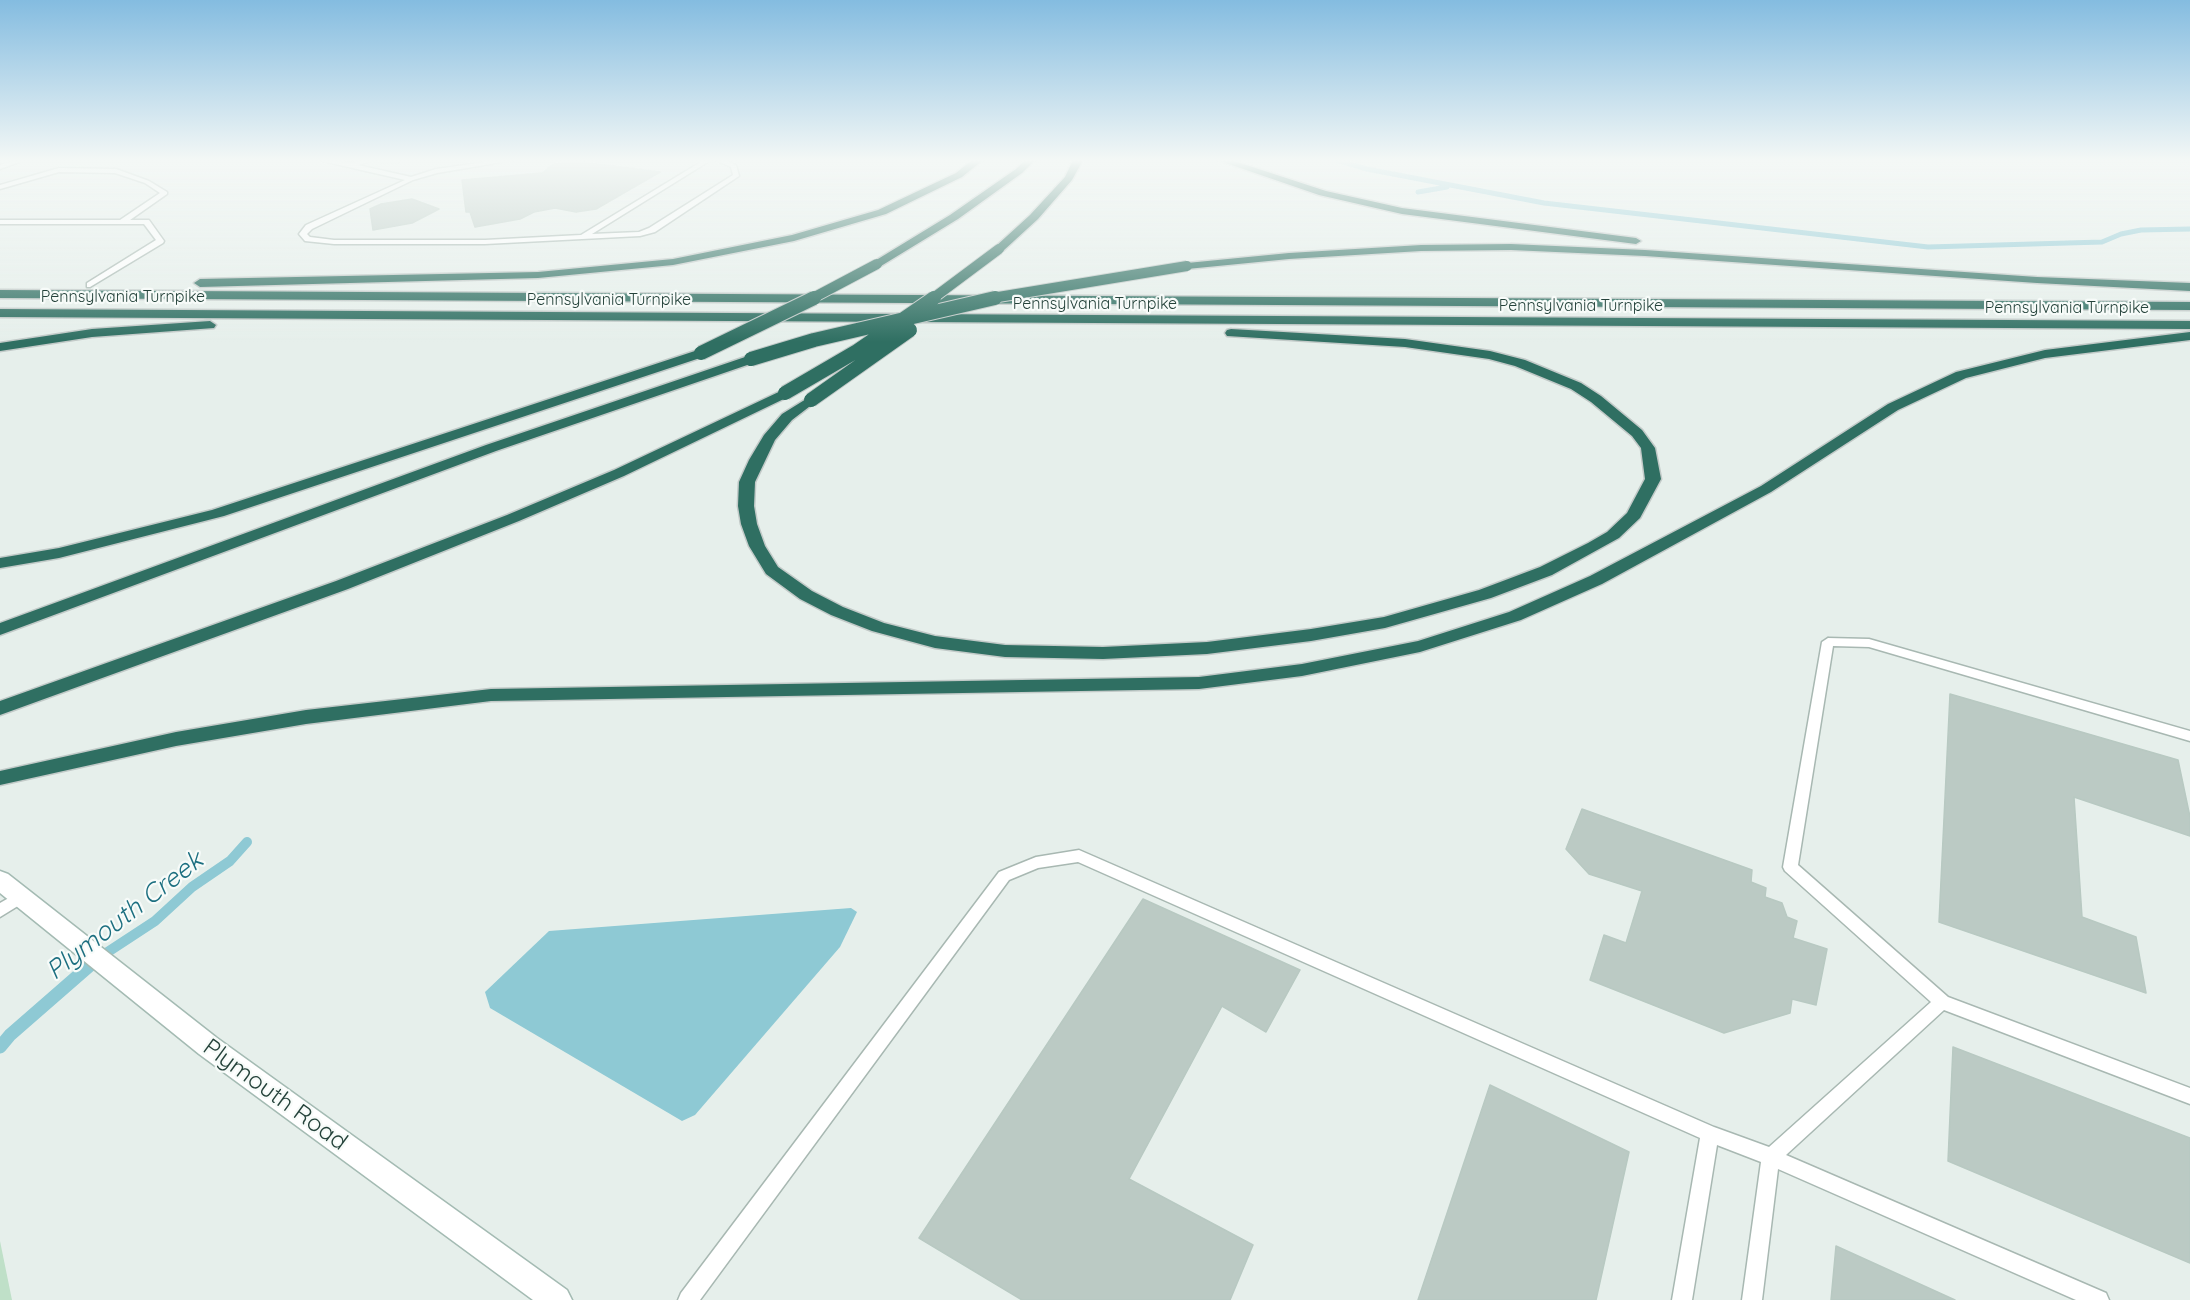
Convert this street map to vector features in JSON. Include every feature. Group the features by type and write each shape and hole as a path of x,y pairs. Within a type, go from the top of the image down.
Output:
{"highway":[{"path":"0,285 538,275 674,262 794,238 853,221"},
{"path":"491,448 801,305 877,264 948,221"},
{"path":"1030,221 999,249 967,284 935,312 787,417 769,438 756,459 747,482 747,506 749,524 757,546 772,570 806,595 837,611 878,627 935,642 1005,651 1103,653 1207,648 1311,635 1385,622 1485,594 1546,571 1613,535 1634,515 1653,479 1648,448 1637,433 1596,399 1575,386 1520,363 1490,355 1405,344 1041,321"},
{"path":"1465,221 1725,252 1977,277"},
{"path":"0,629 491,448 751,359 814,340 976,301 1187,266 1299,255 1421,248 1511,247 1634,253 1977,277 2190,287"},
{"path":"0,708 77,683 342,585 513,518 619,473 785,393 857,351 917,311 999,249"},
{"name":"Pennsylvania Turnpike","path":"0,294 2190,306"},
{"name":"Pennsylvania Turnpike","path":"0,313 1041,321 2190,325"},
{"path":"0,347 92,333 387,315"},
{"path":"0,778 176,739 306,717 424,701 491,695 1199,683 1302,670 1420,646 1515,616 1596,580 1766,489 1893,407 1961,375 2045,354 2190,336"},
{"path":"0,563 60,553 138,535 256,502 701,353"}],"main road":[{"name":"Plymouth Road","path":"0,880 208,1046 557,1300"}],"lane":[{"path":"322,221 309,227 303,234 308,239 320,242 485,242 626,236 652,230 667,221"},
{"path":"582,238 610,221"},
{"path":"0,222 146,222 160,241 90,285"},
{"path":"2190,736 1869,643 1828,642 1790,867 1942,1002 2190,1096"},
{"path":"688,1300 1004,876 1036,863 1078,856 1710,1134 1771,1157 2089,1298"},
{"path":"0,911 21,897"},
{"path":"1752,1300 1771,1157 1942,1002"},
{"path":"1682,1300 1710,1134"}],"green space":[{"path":"0,1241 12,1300 0,1300"}],"water":[{"path":"851,908 857,912 840,947 695,1115 682,1121 490,1008 485,992 549,931"}],"building":[{"path":"372,221 416,221 412,223 373,230"},
{"path":"473,221 511,221 475,227"},
{"path":"1950,694 2178,760 2190,817 2190,836 2074,797 2082,917 2136,937 2146,993 1939,922"},
{"path":"1582,809 1752,870 1751,882 1766,888 1765,897 1782,903 1787,917 1797,921 1793,938 1827,949 1816,1005 1792,999 1790,1013 1724,1033 1590,980 1604,935 1626,943 1642,891 1589,874 1566,849"},
{"path":"1143,899 1300,970 1266,1032 1222,1006 1129,1179 1253,1245 1230,1300 1022,1300 919,1238"},
{"path":"1953,1047 2190,1138 2190,1263 1948,1161"},
{"path":"1490,1085 1629,1152 1596,1300 1418,1300"},
{"path":"1836,1246 1955,1300 1831,1300"}],"waterway":[{"name":"Plymouth Creek","path":"1698,221 1928,247 2102,242 2121,234 2141,230 2190,229"},
{"name":"Plymouth Creek","path":"94,961 155,921 192,887 230,861 247,842"},
{"name":"Plymouth Creek","path":"0,1047 10,1035 96,960"}]}
